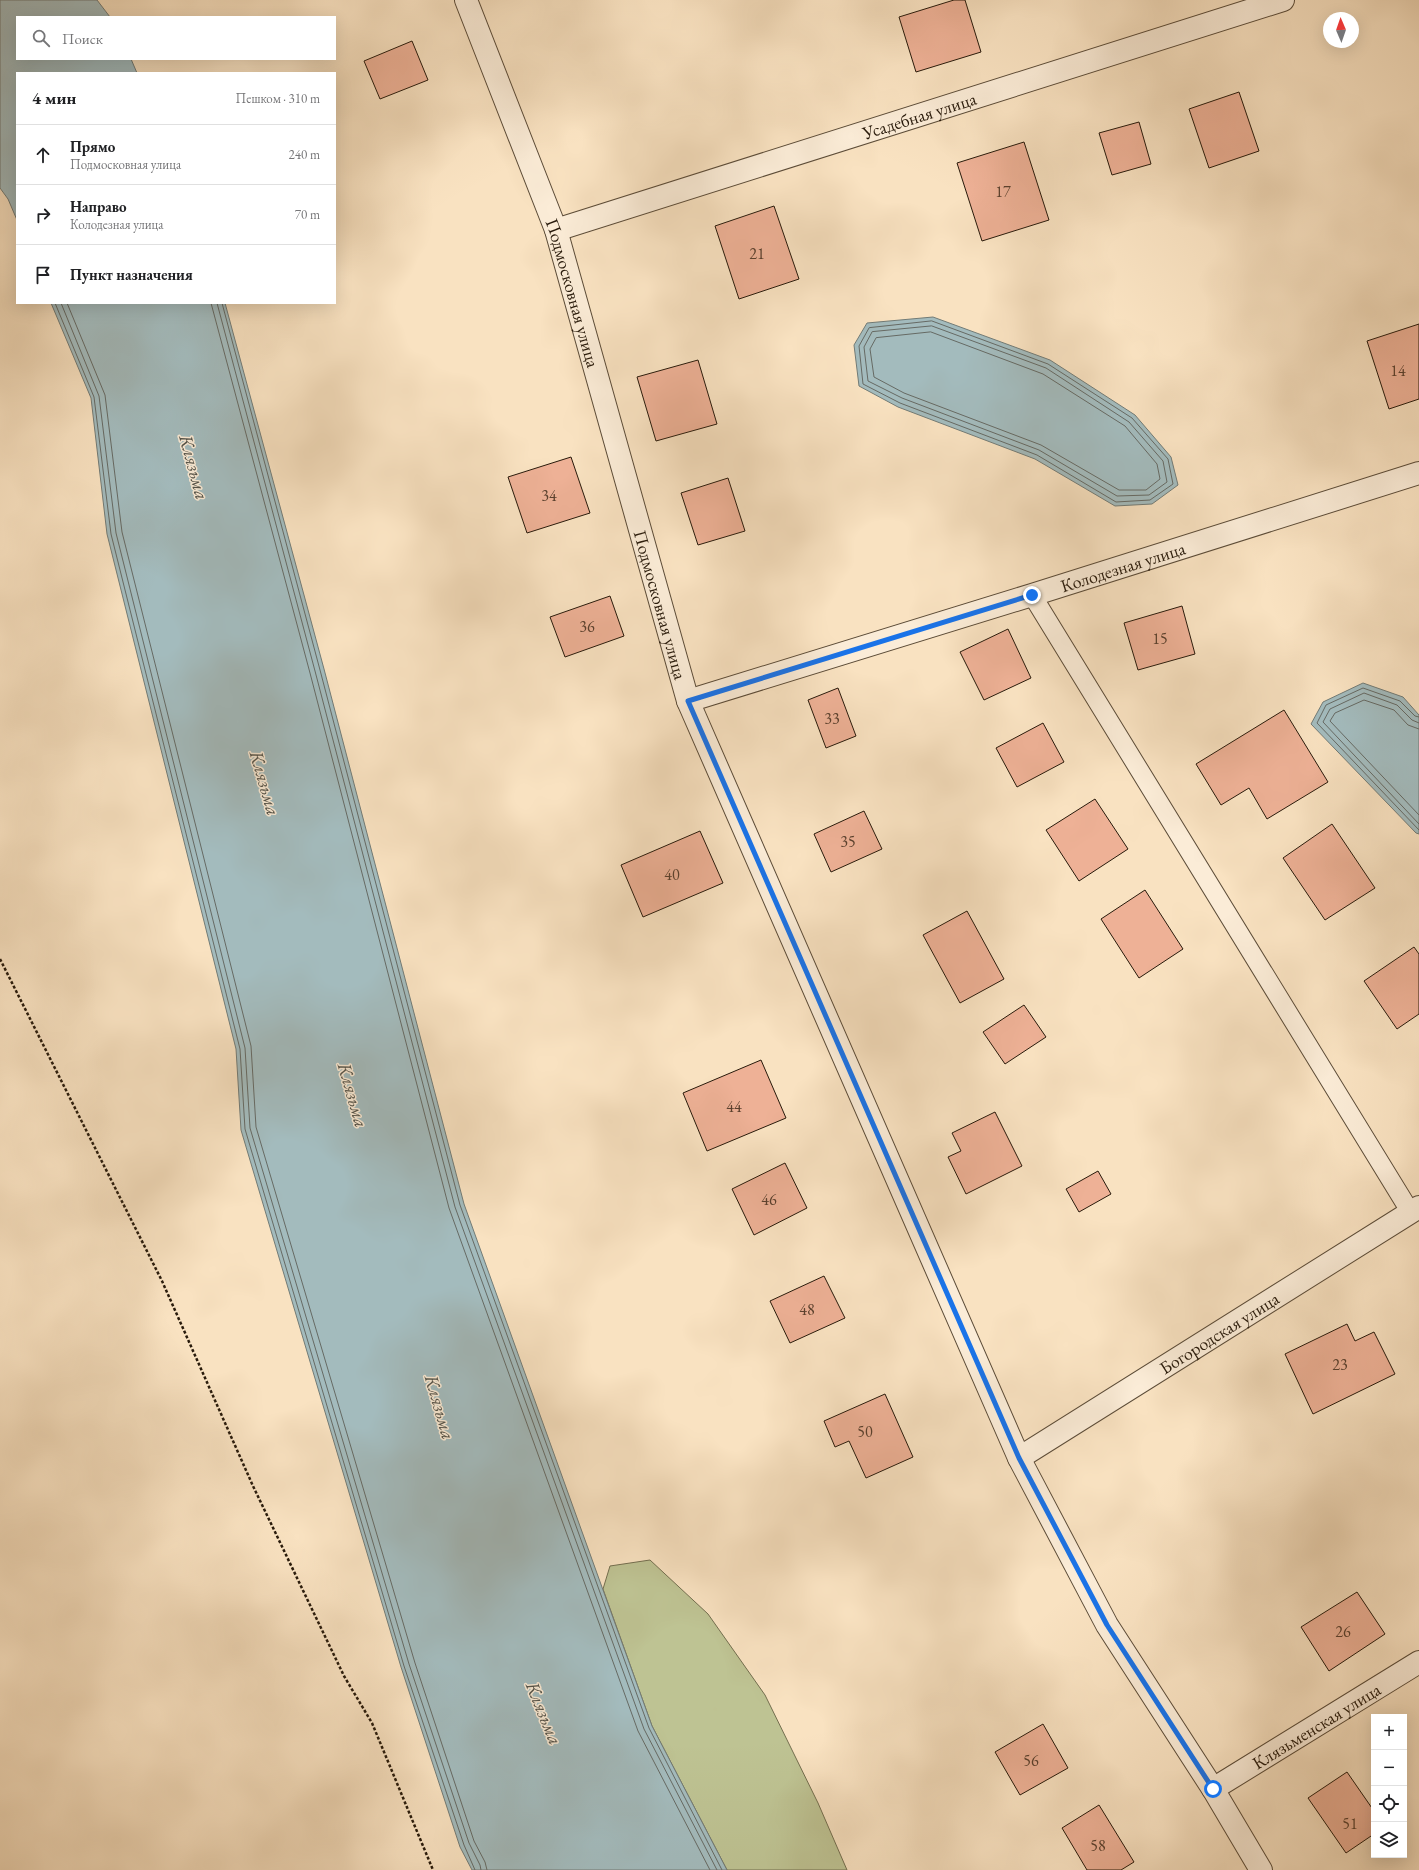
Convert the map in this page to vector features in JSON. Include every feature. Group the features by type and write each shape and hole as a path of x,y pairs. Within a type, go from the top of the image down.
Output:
{"street":[{"name":"Подмосковная улица","path":"466,0 556,230 688,701 1019,1458 1107,1625 1213,1789 1260,1870"},
{"name":"Усадебная улица","path":"556,230 1283,0"},
{"name":"Колодезная улица","path":"688,701 1032,595 1419,473"},
{"name":"Богородская улица","path":"1019,1458 1415,1210"},
{"name":"Клязьменская улица","path":"1213,1789 1419,1662"}],"lane":[{"path":"1032,595 1415,1210"}],"path":[{"path":"0,959 162,1281 253,1486 344,1676 372,1723 433,1870"}],"green space":[{"path":"650,1560 708,1614 765,1695 818,1803 847,1870 727,1870 652,1726 603,1589 610,1566"}],"water":[{"path":"0,0 97,0 109,16 16,16 16,60 131,60 137,72 16,72 16,218 8,199 0,188"},
{"name":"Клязьма","path":"51,304 225,304 324,669 464,1204 652,1726 727,1870 472,1870 460,1847 401,1667 241,1130 236,1049 107,534 91,398"},
{"path":"933,317 1050,360 1135,415 1171,457 1178,485 1152,504 1115,506 1035,459 898,407 859,386 854,345 867,323"},
{"path":"1363,683 1403,697 1419,715 1419,834 1416,833 1311,724 1323,702"}],"building":[{"path":"954,0 965,0 981,52 916,72 899,17"},
{"path":"412,41 428,80 380,99 364,61"},
{"path":"1239,92 1259,151 1209,168 1189,109"},
{"path":"1139,122 1151,164 1112,175 1099,133"},
{"path":"1024,142 1049,220 982,241 957,163"},
{"path":"774,206 799,279 739,299 715,226"},
{"path":"1419,324 1419,399 1389,409 1367,341"},
{"path":"698,360 717,424 656,441 637,377"},
{"path":"571,457 590,513 527,533 508,477"},
{"path":"728,478 745,531 698,545 681,493"},
{"path":"610,596 624,636 565,657 550,617"},
{"path":"1182,606 1195,654 1138,670 1124,623"},
{"path":"1008,629 1031,678 984,700 960,652"},
{"path":"838,688 856,736 826,748 808,700"},
{"path":"1284,710 1328,782 1267,819 1249,788 1221,805 1196,764"},
{"path":"1043,723 1064,762 1017,787 996,748"},
{"path":"1095,799 1128,849 1079,881 1046,830"},
{"path":"864,811 882,849 831,872 814,834"},
{"path":"1332,824 1375,888 1325,920 1283,858"},
{"path":"700,831 723,883 643,917 621,865"},
{"path":"1145,890 1183,949 1139,978 1101,919"},
{"path":"967,911 1004,979 960,1003 923,935"},
{"path":"1414,947 1419,954 1419,1014 1397,1029 1364,981"},
{"path":"1024,1005 1046,1037 1005,1064 983,1032"},
{"path":"761,1060 786,1118 707,1151 683,1093"},
{"path":"995,1112 1022,1166 966,1194 948,1157 961,1151 952,1133"},
{"path":"785,1163 807,1208 754,1235 732,1189"},
{"path":"1098,1171 1111,1194 1079,1212 1066,1189"},
{"path":"824,1276 845,1318 790,1343 770,1301"},
{"path":"1347,1324 1355,1341 1374,1332 1395,1374 1313,1414 1285,1354"},
{"path":"885,1394 913,1457 866,1478 849,1441 835,1447 824,1421"},
{"path":"1357,1592 1385,1634 1329,1671 1301,1627"},
{"path":"1043,1724 1068,1768 1020,1795 995,1752"},
{"path":"1347,1772 1371,1807 1371,1836 1346,1853 1308,1798"},
{"path":"1099,1805 1134,1862 1121,1870 1087,1870 1062,1828"}],"route":[{"path":"1032,595 688,701 1019,1458 1107,1625 1213,1789"}]}
